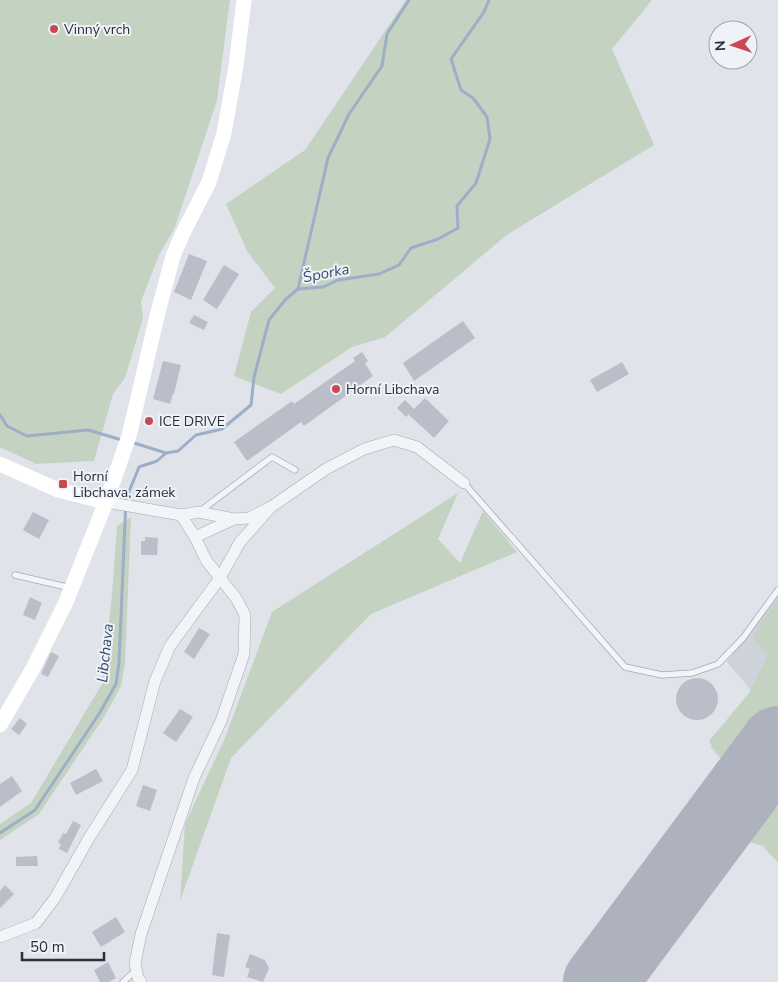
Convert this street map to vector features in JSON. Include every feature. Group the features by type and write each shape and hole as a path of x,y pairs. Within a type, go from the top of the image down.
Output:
{"street":[{"path":"0,725 32,670 113,503 173,256 209,182 224,133 236,66 244,0"},
{"path":"0,464 58,490 113,503 181,515 199,512 234,519 249,518 271,507 326,469 364,449 394,440 418,448 464,483"},
{"path":"0,937 36,923 55,898 89,838 132,770 155,680 170,646 220,578 240,542 271,507"},
{"path":"141,982 138,978 135,963 141,934 194,778 221,721 244,654 245,615 236,598 206,560 195,537 181,515"},
{"path":"195,537 234,519"}],"lane":[{"path":"199,512 272,457 295,470"},
{"path":"464,483 625,667 662,676 692,673 718,664 743,638 778,590"},
{"path":"15,575 71,588"},
{"path":"123,982 136,970"}],"shaded area":[{"path":"778,586 778,790 633,982 570,982 729,768 710,747 752,691 727,662"}],"green space":[{"path":"0,0 230,0 217,100 175,227 159,255 141,301 143,318 125,378 113,394 94,461 36,464 0,447"},
{"path":"406,0 652,0 612,49 654,145 508,234 385,337 352,347 281,394 234,376 251,312 275,288 247,251 226,204 305,150"},
{"path":"458,493 438,539 460,563 483,511 517,552 371,614 231,758 180,901 185,824 225,738 272,612"},
{"path":"131,517 125,663 121,686 104,717 39,814 0,840 0,824 31,803 102,684 112,595 117,526"},
{"path":"778,599 778,723 586,982 572,982 723,777 727,765 709,741 749,693 768,655 753,639 759,626"},
{"path":"778,763 778,788 774,797 751,828 772,802 778,809 778,863 763,846 742,840 637,982 616,982"}],"building":[{"path":"189,254 207,261 191,300 174,292"},
{"path":"224,265 239,274 217,309 203,300"},
{"path":"194,315 208,322 204,330 189,323"},
{"path":"463,321 475,338 414,381 403,363"},
{"path":"362,352 368,361 365,363 373,376 304,426 301,422 247,461 234,442 292,401 294,404 355,361 353,358"},
{"path":"163,361 181,365 170,404 153,399"},
{"path":"622,362 629,374 597,392 590,380"},
{"path":"425,398 449,421 434,438 409,415 411,412 406,417 397,408 405,400 414,409"},
{"path":"33,512 49,520 39,539 23,530"},
{"path":"145,537 158,538 157,555 141,555 141,541 145,541"},
{"path":"30,597 42,603 35,620 23,615"},
{"path":"199,628 210,634 194,659 184,652"},
{"path":"51,652 59,656 48,677 41,674"},
{"path":"701,678 709,681 715,687 718,699 715,711 709,717 693,720 685,717 679,711 676,695 679,687 685,681"},
{"path":"180,709 193,717 176,742 163,733"},
{"path":"20,718 27,724 19,735 11,729"},
{"path":"96,769 103,781 76,795 70,783"},
{"path":"12,776 22,791 0,807 0,784"},
{"path":"143,785 157,790 150,811 136,806"},
{"path":"73,821 81,825 67,853 59,849 61,844 58,843 63,833 66,834"},
{"path":"37,856 38,866 16,866 16,857"},
{"path":"5,885 14,894 0,908 0,891"},
{"path":"116,917 125,932 101,947 92,932"},
{"path":"217,933 230,935 224,977 212,975"},
{"path":"250,954 265,960 269,968 263,982 247,977 250,969 245,967"},
{"path":"108,962 116,978 109,982 100,982 94,970"}],"waterway":[{"path":"298,289 328,158 349,114 382,66 387,34 409,0"},
{"name":"Šporka","path":"131,442 166,453 178,451 196,435 222,429 251,405 254,377 269,320 286,299 298,289 323,287 338,280 379,274 399,265 411,248 438,239 458,228 457,206 476,183 490,139 487,117 473,98 461,90 451,59 484,12 489,0"},
{"name":"Šporka","path":"0,415 7,426 27,436 88,430 122,440"},
{"name":"Libchava","path":"0,833 35,810 99,714 116,684 119,663 126,499 139,467 157,461 166,453"}],"runway":[{"path":"600,982 778,743"}],"place":[{"name":"Vinný vrch","path":"54,29"},
{"name":"Horní Libchava","path":"336,389"},
{"name":"ICE DRIVE","path":"149,421"},
{"name":"Horní Libchava, zámek","path":"63,484"}]}
